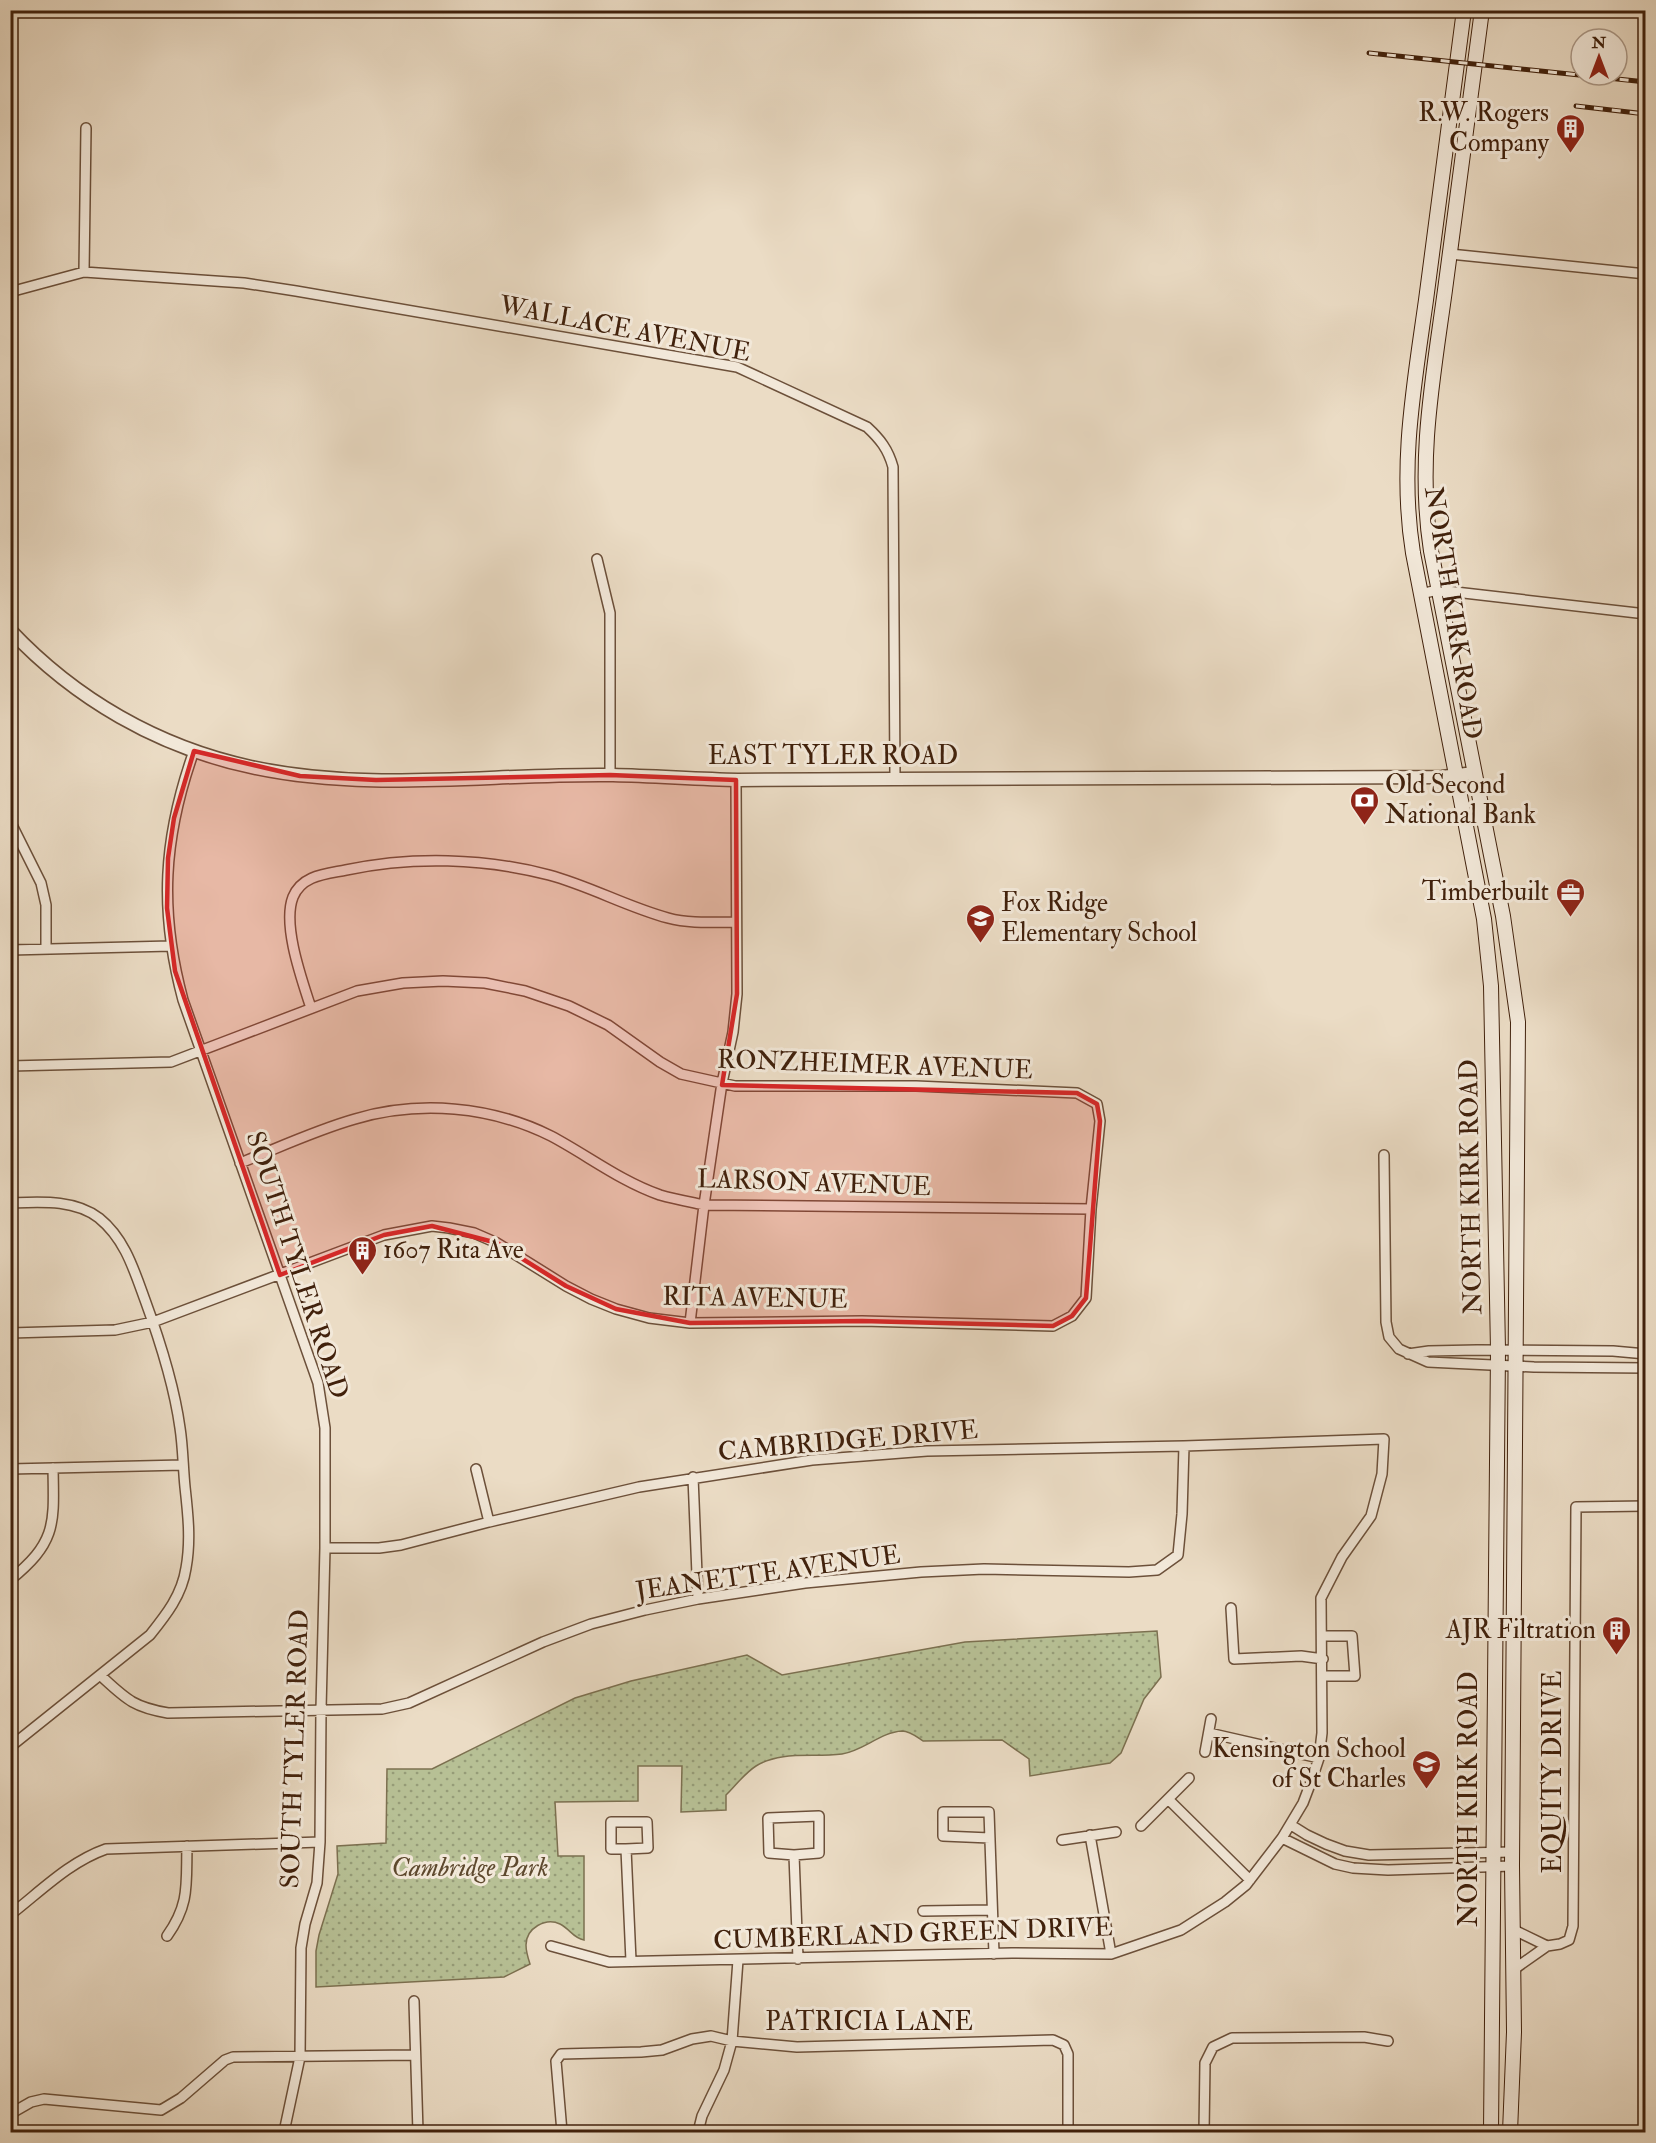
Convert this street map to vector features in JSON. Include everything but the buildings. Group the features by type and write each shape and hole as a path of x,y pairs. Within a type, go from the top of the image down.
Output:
{"main road":[{"name":"NORTH KIRK ROAD","path":"1464,10 1410,423 1406,472 1409,528 1420,594 1484,919 1493,1050 1498,1365 1491,2133"},
{"name":"NORTH KIRK ROAD","path":"1482,10 1428,422 1424,473 1427,526 1503,916 1518,1022 1512,1852 1514,2032 1510,2133"}],"street":[{"path":"84,272 86,128"},
{"path":"1450,254 1646,274"},
{"name":"WALLACE AVENUE","path":"10,292 84,272 244,283 737,367 867,427 881,440 893,467 895,779"},
{"path":"597,559 610,613 610,775"},
{"path":"1420,594 1438,590 1646,614"},
{"path":"10,630 46,665 89,698 136,726 194,751"},
{"name":"EAST TYLER ROAD","path":"194,751 249,766 300,776 376,780 610,775 736,780 1456,776 1474,773"},
{"name":"SOUTH TYLER ROAD","path":"194,751 174,818 168,858 167,908 171,946 183,1000 318,1383 325,1428 320,1842 317,1883 305,1924 301,1948 300,2057 284,2133"},
{"path":"690,1323 704,1205 722,1083 733,1032 737,994 736,780"},
{"path":"10,821 41,883 46,905 46,949"},
{"path":"311,1008 296,964 290,910 293,896 301,884 312,878 365,866 411,861 462,861 506,866 549,875 581,885 670,919 736,922"},
{"path":"10,950 171,946"},
{"name":"RONZHEIMER AVENUE","path":"10,1066 158,1064 178,1061 357,991 403,982 443,981 484,984 525,991 569,1006 608,1025 681,1074 722,1083 753,1087 916,1086 1077,1093 1097,1104 1100,1121 1091,1209"},
{"name":"LARSON AVENUE","path":"240,1163 354,1119 392,1110 464,1109 518,1123 550,1136 629,1181 660,1195 704,1205 1091,1209"},
{"path":"1384,1155 1386,1322 1389,1337 1399,1349 1428,1362 1646,1368"},
{"path":"10,1203 59,1203 78,1208 98,1218 114,1234 130,1258 153,1322 173,1390 180,1427 190,1541 186,1571 178,1594 168,1614 150,1635 10,1747"},
{"name":"RITA AVENUE","path":"10,1333 115,1330 153,1322 384,1235 420,1228 449,1228 474,1233 497,1243 566,1286 616,1309 649,1318 690,1323 861,1321 1053,1326 1072,1316 1086,1298 1091,1209"},
{"path":"1407,1354 1429,1351 1498,1350 1646,1353"},
{"name":"CAMBRIDGE DRIVE","path":"325,1548 379,1548 401,1545 608,1493 813,1460 915,1452 1384,1439"},
{"name":"CUMBERLAND GREEN DRIVE","path":"551,1947 609,1962 994,1954 1111,1954 1181,1930 1225,1902 1250,1880 1291,1825 1303,1803 1319,1758 1322,1734 1321,1598 1342,1557 1371,1516 1382,1474 1384,1439"},
{"name":"JEANETTE AVENUE","path":"101,1676 126,1698 145,1709 168,1713 382,1709 409,1704 543,1642 591,1624 698,1599 805,1583 921,1572 984,1569 1129,1572 1157,1570 1178,1555 1184,1446"},
{"path":"10,1469 183,1465"},
{"path":"10,1580 31,1563 42,1550 50,1533 54,1517 53,1468"},
{"path":"476,1469 489,1522"},
{"path":"693,1478 698,1599"},
{"name":"EQUITY DRIVE","path":"1513,1970 1547,1946 1569,1940 1572,1926 1576,1507 1646,1506"},
{"path":"1231,1608 1234,1659 1301,1656 1323,1659"},
{"path":"1322,1636 1352,1636 1355,1676 1322,1676"},
{"path":"1205,1752 1211,1719"},
{"path":"1209,1732 1319,1758"},
{"path":"1141,1826 1189,1778"},
{"path":"1168,1799 1250,1880"},
{"path":"990,1838 943,1836 943,1812 989,1812 990,1838 992,1910 994,1954"},
{"path":"819,1816 819,1853 794,1855 769,1853 768,1818 819,1816"},
{"path":"611,1822 647,1822 648,1848 626,1849 611,1849 611,1822"},
{"path":"1291,1825 1307,1835 1345,1851 1369,1855 1493,1859 1512,1866"},
{"path":"1062,1840 1116,1832"},
{"path":"1090,1835 1111,1954"},
{"path":"1282,1838 1335,1864 1353,1868 1388,1870 1493,1859 1512,1852"},
{"path":"10,1915 70,1867 95,1853 120,1847 320,1842"},
{"path":"167,1936 179,1920 186,1901 187,1846"},
{"path":"626,1849 631,1961"},
{"path":"794,1855 798,1959"},
{"path":"923,1911 992,1910"},
{"path":"1512,1929 1547,1946"},
{"path":"698,2133 702,2116 724,2070 732,2041 738,1960"},
{"path":"414,2001 417,2133"},
{"name":"PATRICIA LANE","path":"562,2133 556,2061 561,2054 662,2050 692,2039 711,2036 732,2041 797,2048 1053,2040 1064,2045 1068,2055 1068,2133"},
{"path":"1204,2133 1205,2063 1213,2047 1232,2038 1364,2037 1388,2041"},
{"path":"10,2114 30,2102 44,2099 161,2110 181,2098 225,2060 233,2057 416,2055"}],"highlighted area":[{"path":"194,751 300,776 376,780 610,775 736,780 737,994 722,1085 1077,1093 1097,1104 1100,1121 1086,1298 1072,1316 1053,1326 862,1321 690,1323 616,1309 566,1286 497,1243 432,1226 384,1235 280,1275 175,971 167,908 168,858 174,818"}],"green space":[{"name":"Cambridge Park","path":"1157,1631 1161,1677 1144,1699 1121,1753 1110,1763 1030,1776 1029,1759 1002,1740 923,1741 911,1733 902,1731 894,1732 842,1754 787,1756 766,1761 748,1772 726,1795 726,1810 681,1812 682,1766 638,1766 638,1801 555,1802 558,1856 584,1856 584,1940 560,1924 543,1923 533,1929 527,1939 526,1950 530,1964 504,1977 316,1987 316,1951 338,1874 337,1846 386,1843 387,1769 432,1769 575,1698 631,1681 747,1655 782,1675 965,1642"}],"railway":[{"path":"1369,53 1646,82"},
{"path":"1576,106 1646,114"}],"place":[{"name":"R.W. Rogers Company","path":"1570,154"},
{"name":"Old Second National Bank","path":"1364,826"},
{"name":"Timberbuilt","path":"1570,918"},
{"name":"Fox Ridge Elementary School","path":"980,944"},
{"name":"1607 Rita Ave","path":"362,1276"},
{"name":"AJR Filtration","path":"1617,1656"},
{"name":"Kensington School of St Charles","path":"1427,1790"}]}
